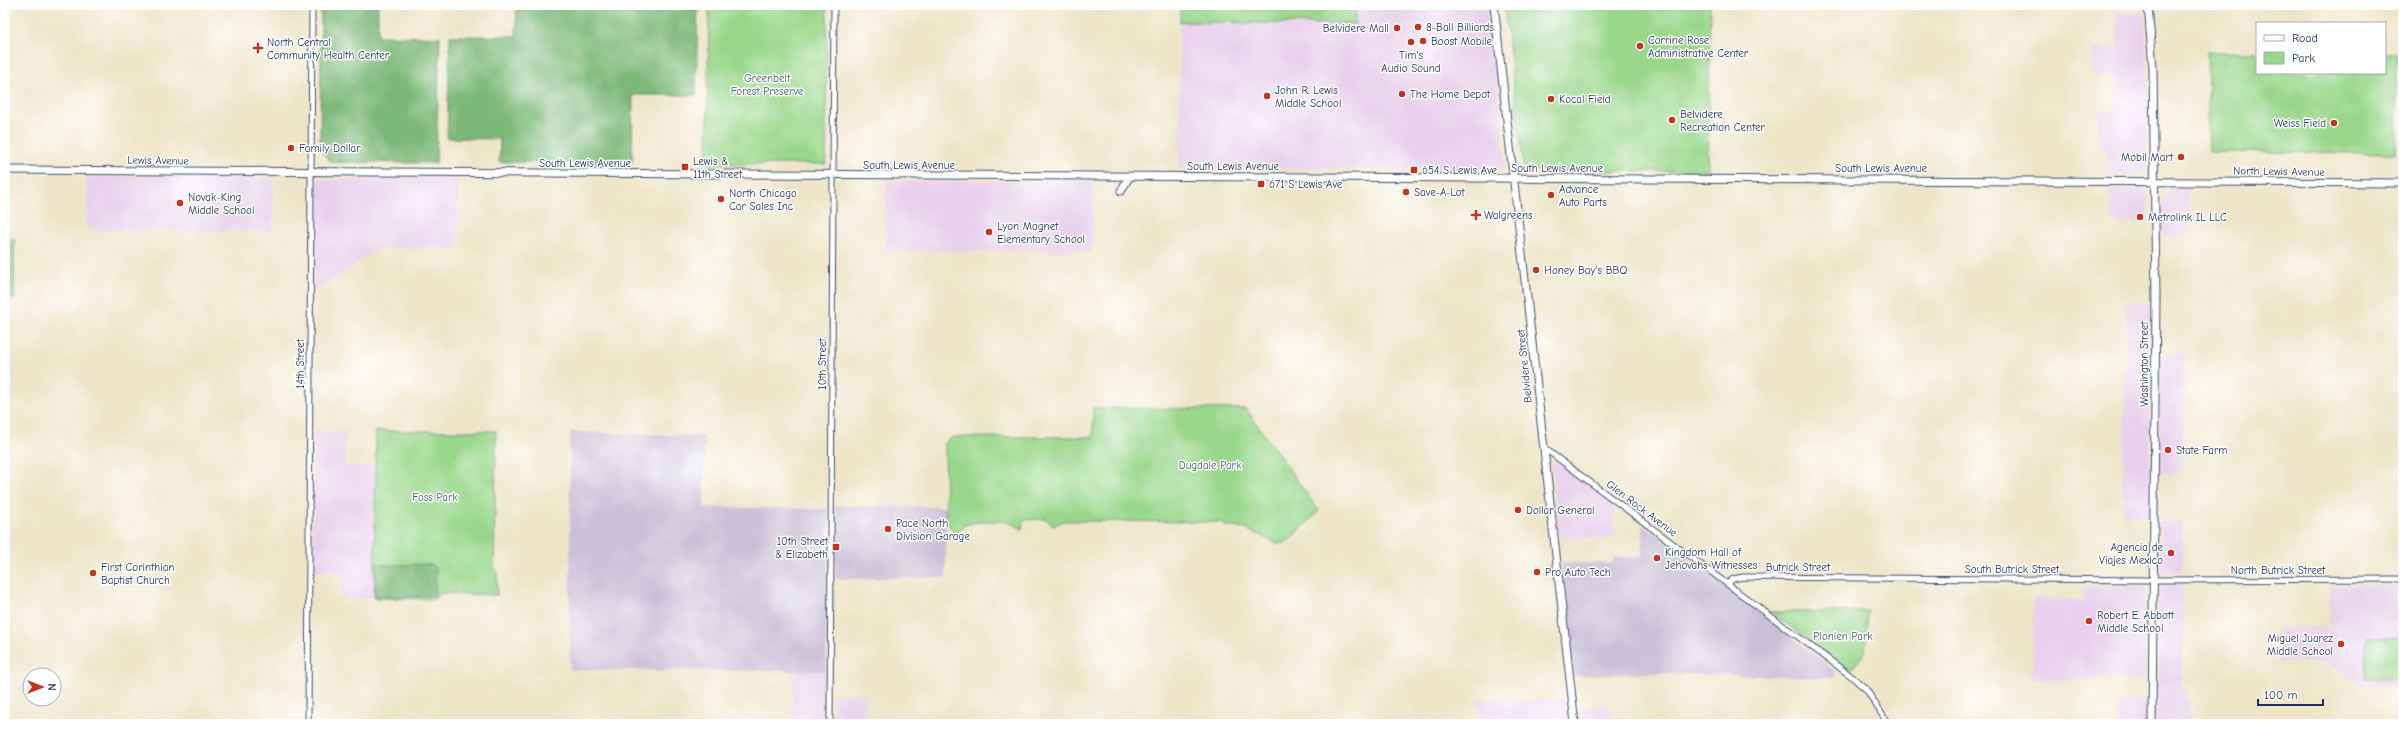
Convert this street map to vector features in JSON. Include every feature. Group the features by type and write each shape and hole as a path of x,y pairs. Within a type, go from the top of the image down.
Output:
{"main road":[{"name":"Belvidere Street","path":"1494,5 1575,724"},
{"name":"Washington Street","path":"2148,5 2153,68 2155,180 2154,580 2152,724"},
{"name":"Lewis Avenue","path":"5,170 311,172"},
{"name":"South Lewis Avenue","path":"311,172 1513,179 2155,180"},
{"path":"1121,191 1129,177"},
{"name":"North Lewis Avenue","path":"2155,180 2403,183"}],"street":[{"name":"14th Street","path":"308,724 312,5"},
{"name":"10th Street","path":"830,724 834,5"},
{"name":"Glen Rock Avenue","path":"1544,448 1864,687 1888,724"},
{"name":"Butrick Street","path":"1727,584 1733,579 1743,577 1871,578"},
{"name":"South Butrick Street","path":"1871,578 2154,580"},
{"name":"North Butrick Street","path":"2154,580 2403,579"}],"shaded area":[{"path":"1355,5 1489,5 1506,169 1179,168 1180,22 1355,24"},
{"path":"2117,13 2145,14 2148,88 2147,165 2144,171 2137,175 2105,175 2106,150 2100,147 2098,112 2117,112 2117,77 2091,76 2092,48 2117,49"},
{"name":"Novak-King Middle School","path":"87,176 273,177 273,231 87,230"},
{"path":"459,177 457,249 384,248 376,250 314,293 315,185 319,180"},
{"name":"Lyon Magnet Elementary School","path":"886,181 1093,181 1093,251 886,251"},
{"path":"2110,187 2142,189 2148,197 2148,222 2110,222"},
{"path":"2170,189 2188,189 2189,235 2163,235 2163,197"},
{"path":"2127,302 2150,302 2150,515 2122,515"},
{"path":"2161,354 2183,354 2183,472 2160,473"},
{"path":"314,431 345,431 345,466 375,466 373,598 341,598 341,570 313,571"},
{"path":"570,432 704,436 704,507 828,509 826,671 570,670"},
{"path":"1556,460 1614,503 1614,538 1559,538 1551,464"},
{"path":"835,506 946,507 946,577 835,579"},
{"path":"2159,522 2183,522 2183,572 2159,572"},
{"path":"1643,524 1835,670 1835,678 1654,673 1574,676 1561,563 1613,563 1613,557 1642,557"},
{"path":"2183,583 2182,685 2191,715 2190,724 2118,724 2118,701 2158,701 2159,584"},
{"name":"Miguel Juarez Middle School","path":"2403,584 2403,686 2361,685 2326,662 2278,661 2279,627 2330,627 2330,586"},
{"name":"Robert E. Abbott Middle School","path":"2083,586 2146,586 2145,679 2032,679 2033,599 2083,600"},
{"path":"793,671 826,671 826,724 793,724"},
{"path":"834,694 866,694 865,724 834,724"},
{"path":"1477,699 1567,700 1570,724 1482,724"},
{"path":"1578,707 1611,707 1611,724 1580,724"}],"green space":[{"path":"321,5 378,5 378,36 440,37 436,163 331,162 324,155 320,144"},
{"path":"517,5 698,5 696,95 633,95 632,162 499,162 500,139 447,138 450,36 516,36"},
{"name":"Greenbelt Forest Preserve","path":"709,5 827,5 826,164 707,164"},
{"path":"1180,5 1355,5 1355,24 1180,22"},
{"path":"1504,5 1710,5 1708,171 1524,171"},
{"path":"2207,52 2256,52 2256,74 2386,74 2386,53 2397,53 2396,153 2209,152"},
{"path":"5,239 14,239 14,298 5,298"},
{"name":"Dugdale Park","path":"1093,408 1246,409 1319,511 1286,543 1277,543 1243,528 1225,526 1221,522 1063,521 1054,526 1046,519 1023,520 1022,529 1008,521 991,521 965,525 955,534 946,521 945,442 954,437 1093,437"},
{"name":"Foss Park","path":"376,431 496,431 494,567 497,571 497,595 440,593 435,599 374,598"},
{"path":"376,563 388,565 433,565 436,569 434,596 375,597"},
{"name":"Plonien Park","path":"1868,611 1865,652 1850,671 1771,612"},
{"path":"2367,637 2403,637 2403,679 2366,679"}],"place":[{"name":"8-Ball Billiards","path":"1418,27"},
{"name":"Belvidere Mall","path":"1397,28"},
{"name":"Boost Mobile","path":"1423,41"},
{"name":"Tim's Audio Sound","path":"1411,42"},
{"name":"Corrine Rose Administrative Center","path":"1640,46"},
{"name":"North Central Community Health Center","path":"258,48"},
{"name":"The Home Depot","path":"1402,94"},
{"name":"John R. Lewis Middle School","path":"1267,96"},
{"name":"Kocal Field","path":"1551,99"},
{"name":"Belvidere Recreation Center","path":"1672,120"},
{"name":"Weiss Field","path":"2334,123"},
{"name":"Family Dollar","path":"291,148"},
{"name":"Mobil Mart","path":"2181,157"},
{"name":"Lewis & 11th Street","path":"685,167"},
{"name":"654 S Lewis Ave","path":"1414,170"},
{"name":"671 S Lewis Ave","path":"1261,184"},
{"name":"Save-A-Lot","path":"1406,192"},
{"name":"Advance Auto Parts","path":"1551,195"},
{"name":"North Chicago Car Sales Inc","path":"721,199"},
{"name":"Novak-King Middle School","path":"180,203"},
{"name":"Walgreens","path":"1476,215"},
{"name":"Metrolink IL LLC","path":"2140,217"},
{"name":"Lyon Magnet Elementary School","path":"989,232"},
{"name":"Honey Bay's BBQ","path":"1536,270"},
{"name":"State Farm","path":"2168,450"},
{"name":"Dollar General","path":"1518,510"},
{"name":"Pace North Division Garage","path":"888,529"},
{"name":"10th Street & Elizabeth","path":"836,547"},
{"name":"Agencia de Viajes Mexico","path":"2171,553"},
{"name":"Kingdom Hall of Jehovahs Witnesses","path":"1657,558"},
{"name":"Pro Auto Tech","path":"1537,572"},
{"name":"First Corinthian Baptist Church","path":"93,573"},
{"name":"Robert E. Abbott Middle School","path":"2089,621"},
{"name":"Miguel Juarez Middle School","path":"2341,644"}]}
